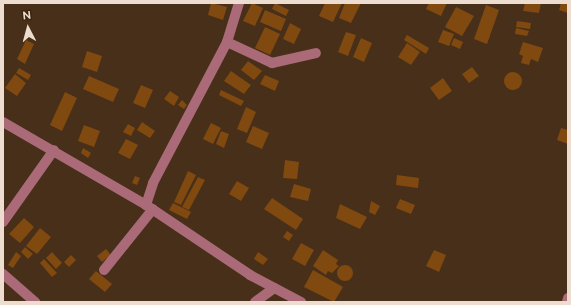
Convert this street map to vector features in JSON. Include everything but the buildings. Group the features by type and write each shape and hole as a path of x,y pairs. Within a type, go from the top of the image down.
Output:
{"street":[{"path":"104,270 150,207 153,183 228,42 239,3"},
{"path":"228,42 272,63 316,53"},
{"path":"3,122 54,150 150,207 274,288 302,302"},
{"path":"3,222 54,150"},
{"path":"3,274 35,302"},
{"path":"255,302 274,288"},
{"path":"567,302 568,298"}]}
